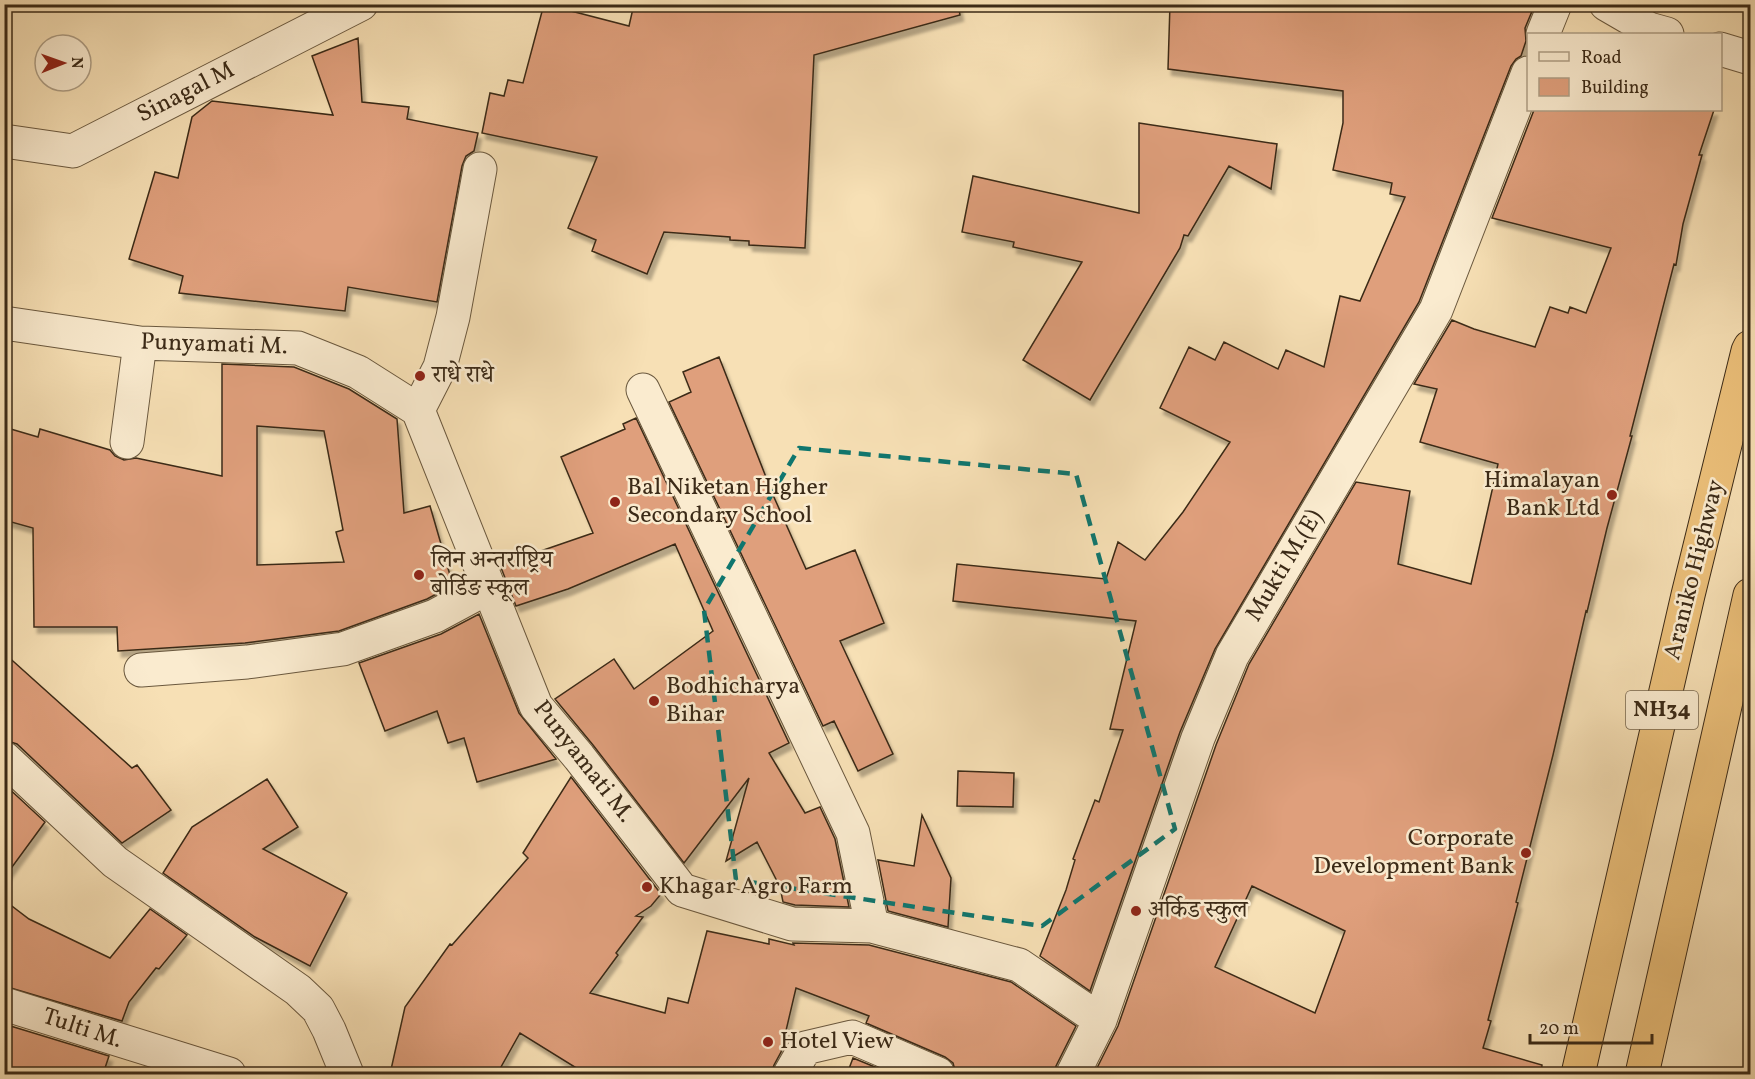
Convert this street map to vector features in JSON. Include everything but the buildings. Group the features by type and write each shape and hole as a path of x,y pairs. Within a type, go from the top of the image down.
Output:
{"highway":[{"name":"Araniko Highway","path":"1578,1074 1688,595 1750,347"},
{"name":"NH34","path":"1642,1074 1749,604"}],"street":[{"name":"Sinagal M","path":"4,141 73,151 361,4"},
{"path":"1543,33 1555,4"},
{"path":"1606,4 1649,29 1663,33"},
{"path":"1722,51 1750,58"},
{"name":"Mukti M.(E)","path":"1073,1074 1100,1020 1198,738 1232,656 1436,310 1527,76"},
{"path":"418,410 440,367 453,317 480,170"},
{"name":"Punyamati M.","path":"4,323 140,343 298,348 358,372 418,410 536,706 579,757 682,890 792,924 872,926 1019,965 1100,1020"},
{"path":"127,442 140,343"},
{"path":"643,390 853,833 872,926"},
{"path":"141,670 247,662 343,649 435,616 489,586"},
{"path":"4,758 115,862 298,990 318,1009 347,1074"},
{"name":"Tulti M.","path":"4,1004 229,1074"},
{"path":"790,1074 805,1048 852,1036 938,1074"}],"highlighted area":[{"path":"799,448 1076,474 1175,829 1042,926 736,880 704,610"}],"place":[{"name":"राधे राधे","path":"420,376"},
{"name":"Himalayan Bank Ltd","path":"1612,495"},
{"name":"Bal Niketan Higher Secondary School","path":"615,502"},
{"name":"लिन अन्तर्राष्ट्रिय बोर्डिङ स्कूल","path":"419,575"},
{"name":"Bodhicharya Bihar","path":"654,701"},
{"name":"Corporate Development Bank","path":"1526,853"},
{"name":"Khagar Agro Farm","path":"647,887"},
{"name":"अर्किड स्कुल","path":"1136,911"},
{"name":"Hotel View","path":"768,1042"}]}
